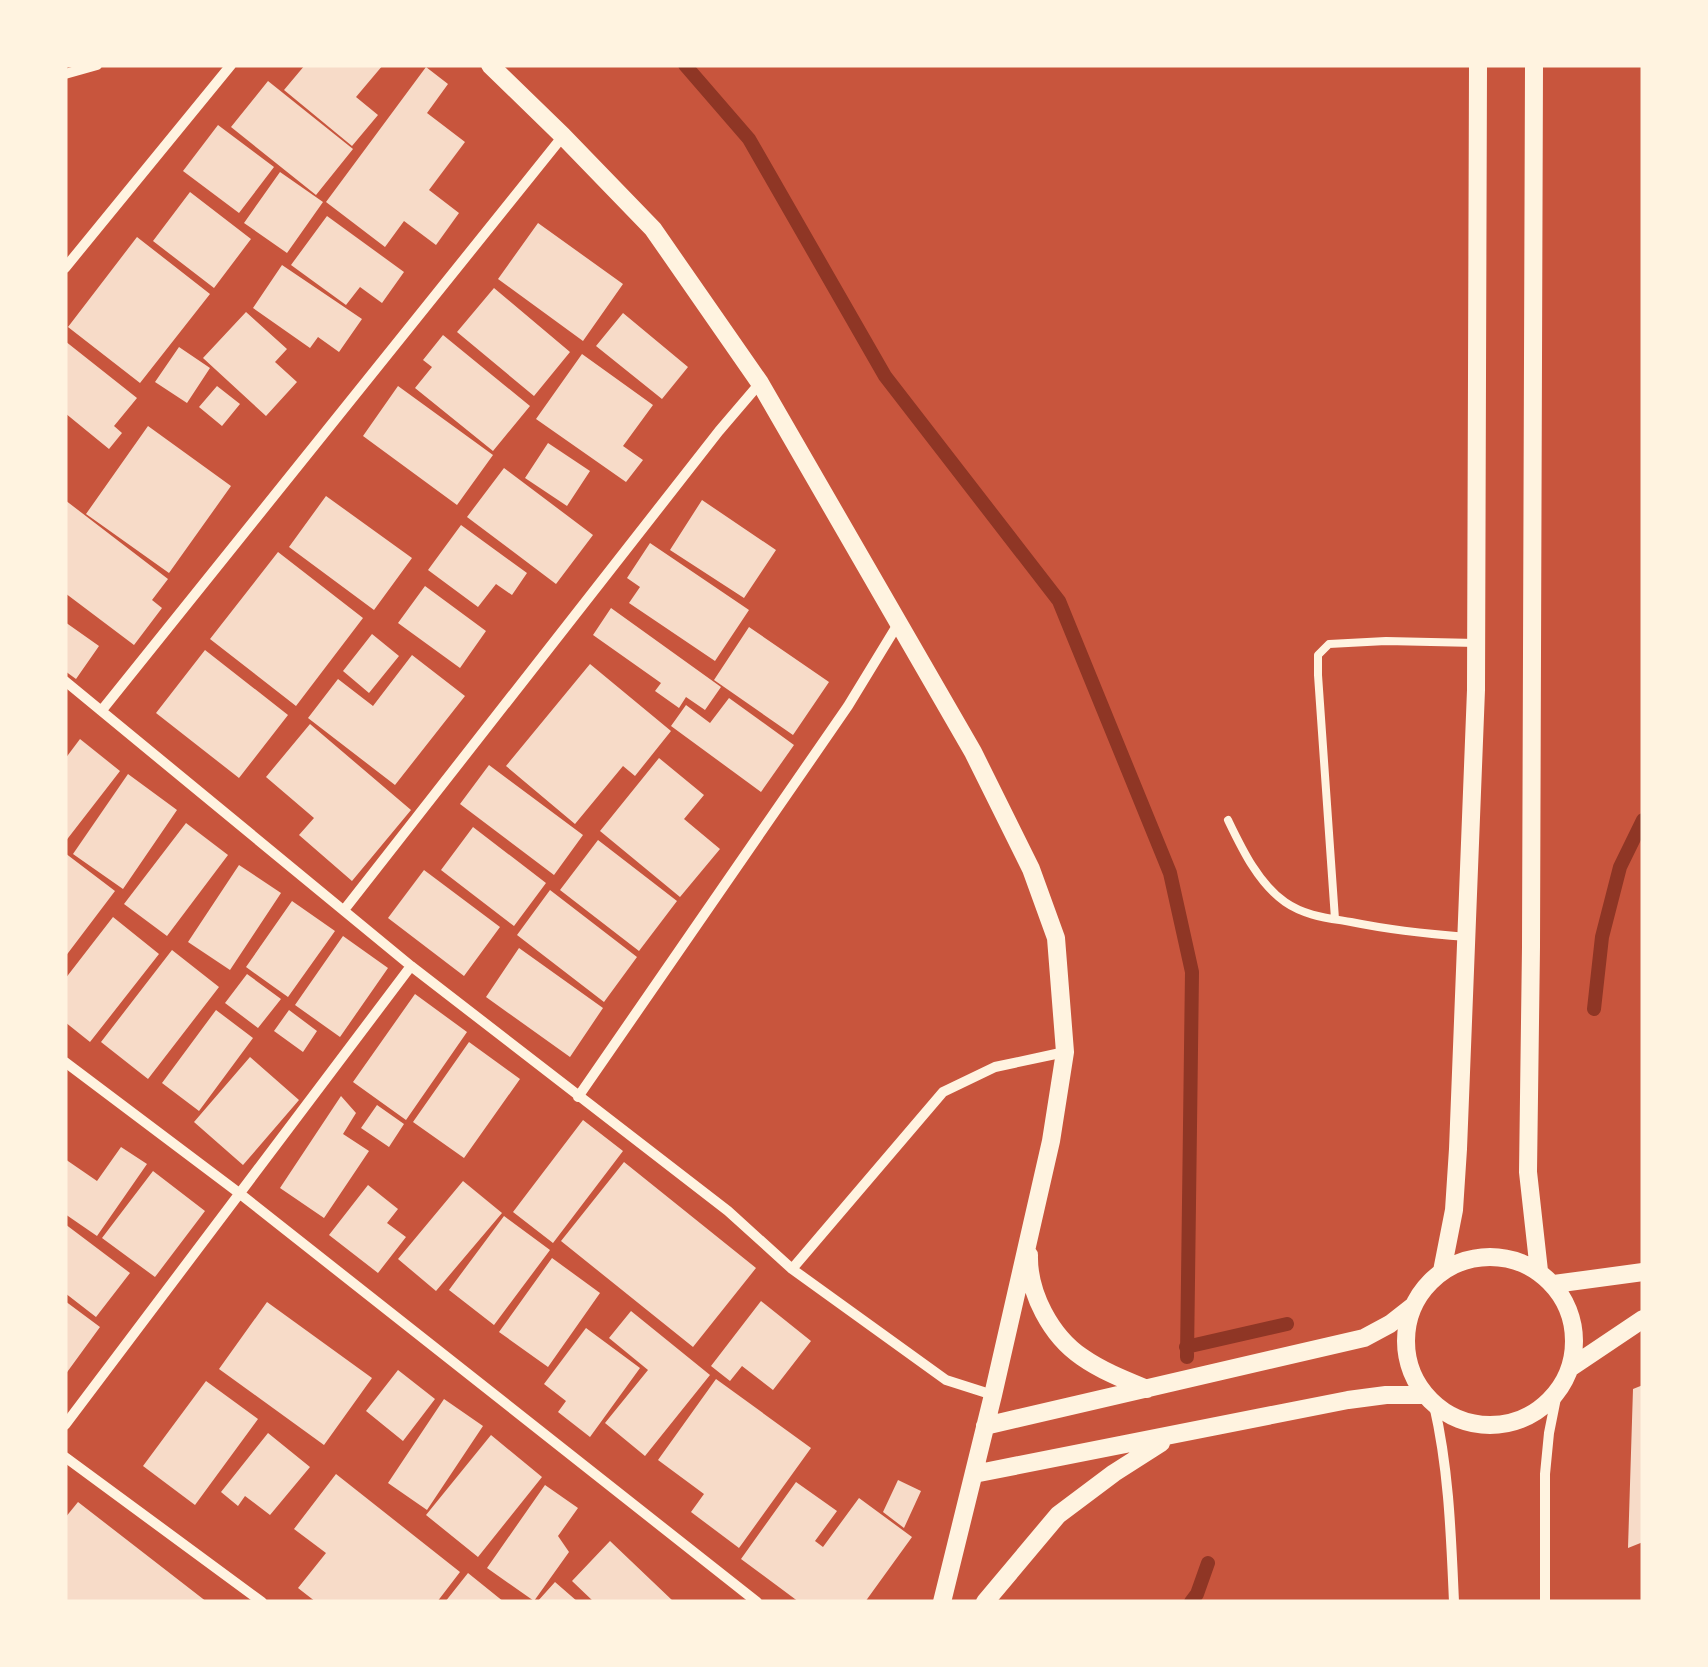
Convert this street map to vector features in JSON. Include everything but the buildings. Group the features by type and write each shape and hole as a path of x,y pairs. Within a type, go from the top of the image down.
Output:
{"street":[{"path":"65,74 97,65"},
{"path":"65,268 230,65"},
{"path":"490,65 653,229 760,383 973,752 1031,868 1056,938 1065,1052 1051,1141 942,1602"},
{"path":"1442,1270 1455,1195 1476,643 1478,65"},
{"path":"1534,65 1528,1172 1539,1272"},
{"path":"102,710 563,136"},
{"path":"344,910 760,383"},
{"path":"578,1097 848,706 898,624"},
{"path":"65,682 411,966 728,1210 792,1270 946,1380 993,1395"},
{"path":"65,1425 411,966"},
{"path":"792,1270 943,1092 995,1067 1065,1052"},
{"path":"65,1062 757,1602"},
{"path":"1031,1224 1028,1262 1037,1297 1054,1330 1080,1356 1147,1389"},
{"path":"1545,1602 1545,1474 1549,1432 1557,1393 1570,1368 1574,1347 1573,1324 1566,1303 1554,1284 1539,1272 1516,1260 1491,1256 1465,1260 1442,1270 1426,1286 1413,1306 1406,1328 1406,1352 1412,1375 1430,1400 1458,1420 1485,1426 1512,1423 1538,1411 1557,1393"},
{"path":"1554,1284 1643,1272"},
{"path":"986,1426 1364,1338 1413,1306"},
{"path":"1570,1368 1643,1319"},
{"path":"974,1474 1348,1400 1386,1396 1430,1400"},
{"path":"1430,1400 1444,1448 1454,1602"},
{"path":"985,1602 1058,1514 1114,1472 1174,1435"},
{"path":"65,1457 262,1602"}],"lane":[{"path":"1335,919 1318,655 1329,644 1476,643"},
{"path":"1228,820 1262,880 1282,900 1304,913 1409,934 1466,936"}],"waterway":[{"path":"685,65 749,139 885,376 1059,601 1170,873 1192,972 1187,1357"},
{"path":"1594,1009 1602,937 1620,867 1643,820"},
{"path":"1186,1347 1287,1324"},
{"path":"1191,1602 1208,1563"}]}
